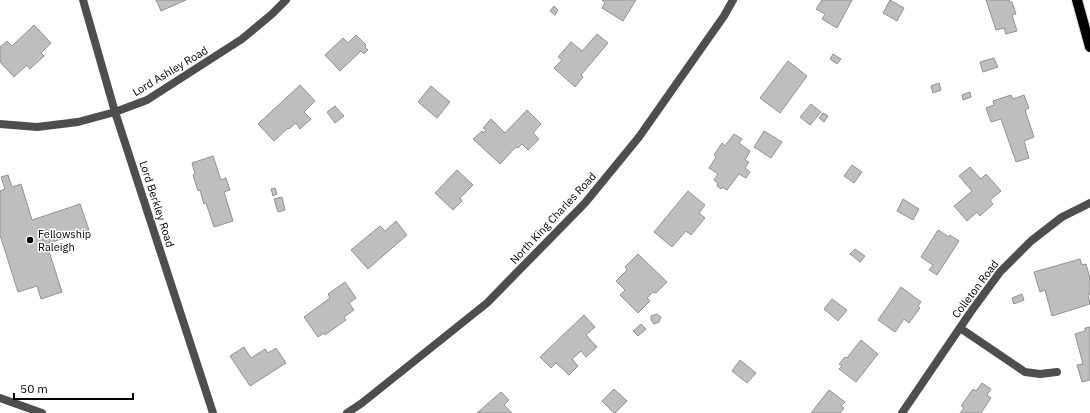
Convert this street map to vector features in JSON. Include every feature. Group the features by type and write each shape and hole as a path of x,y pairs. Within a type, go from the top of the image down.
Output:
{"main road":[{"path":"1077,0 1090,48"}],"street":[{"name":"Lord Berkley Road","path":"83,0 116,112 212,413"},
{"name":"Lord Ashley Road","path":"0,124 38,127 78,122 116,112 147,100 242,39 286,0"},
{"name":"North King Charles Road","path":"347,413 362,404 487,303 585,203 640,137 724,16 733,0"},
{"name":"Colleton Road","path":"902,413 1000,272 1031,241 1062,218 1090,203"},
{"path":"960,328 1025,372 1040,374 1057,372"},
{"path":"0,398 42,413"}],"building":[{"path":"156,0 186,0 161,11"},
{"path":"602,0 636,0 623,21 602,8 605,3"},
{"path":"822,0 852,0 837,28 822,19 825,14 816,9"},
{"path":"890,0 904,8 897,21 883,13"},
{"path":"986,0 1009,0 1012,2 1016,14 1012,15 1017,31 1006,34 1004,28 996,30"},
{"path":"554,6 558,10 555,15 550,11"},
{"path":"34,25 51,43 41,53 44,56 30,69 27,65 14,77 0,62 0,47 7,41 12,46"},
{"path":"597,34 608,43 581,75 583,77 575,87 554,68 562,60 558,57 571,42 582,51"},
{"path":"356,35 366,45 365,47 368,50 364,54 361,51 340,71 325,55 343,38 348,43"},
{"path":"833,54 841,59 837,64 830,59"},
{"path":"994,58 998,67 983,72 980,62"},
{"path":"788,61 807,76 780,113 760,98"},
{"path":"939,83 941,90 933,93 931,86"},
{"path":"300,85 315,101 304,112 311,119 300,129 296,123 274,141 258,124"},
{"path":"431,86 450,102 437,118 418,102"},
{"path":"970,92 971,97 963,100 962,95"},
{"path":"1011,95 1013,99 1024,95 1029,108 1025,110 1034,137 1024,141 1029,158 1016,162 1001,119 991,122 986,108 994,105 993,101"},
{"path":"811,104 821,112 810,125 800,117"},
{"path":"335,106 344,116 335,123 327,112"},
{"path":"527,110 541,124 533,133 539,139 528,150 522,144 518,148 516,147 500,164 473,139 482,131 483,133 486,130 483,128 491,119 505,133"},
{"path":"823,113 828,116 824,122 819,118"},
{"path":"764,131 782,142 771,158 754,147"},
{"path":"734,134 742,139 739,143 750,151 745,160 749,162 745,168 750,172 746,178 739,174 727,190 722,187 721,189 717,186 718,183 714,180 718,174 709,168 716,157 714,155 722,143 725,146"},
{"path":"213,156 221,180 226,178 230,190 224,192 233,221 214,227 206,203 204,204 200,190 198,191 193,175 195,174 192,163"},
{"path":"852,165 862,172 854,183 844,176"},
{"path":"970,167 981,179 986,174 1001,191 990,200 993,204 980,216 977,212 967,221 954,206 972,191 959,176"},
{"path":"457,170 473,185 460,198 462,201 453,210 435,193"},
{"name":"Fellowship Raleigh","path":"8,175 12,187 21,184 32,220 80,204 89,230 40,246 47,245 62,292 41,299 37,286 18,292 0,235 0,191 5,189 1,177"},
{"path":"275,188 277,194 273,196 271,189"},
{"path":"688,191 705,205 699,213 705,218 691,235 686,231 672,247 654,232"},
{"path":"282,197 285,210 278,212 274,199"},
{"path":"903,199 919,209 913,220 897,211"},
{"path":"396,221 407,235 368,269 351,250 380,226 385,231"},
{"path":"938,230 959,241 937,275 929,270 933,265 921,257"},
{"path":"855,249 865,256 860,262 850,254"},
{"path":"638,254 667,282 656,293 653,292 647,298 650,301 638,313 620,295 625,290 616,281 627,270 625,267"},
{"path":"1080,259 1082,265 1086,264 1090,278 1090,294 1088,294 1090,304 1052,316 1045,290 1040,292 1034,272"},
{"path":"345,282 356,298 349,303 354,310 344,317 346,320 325,335 324,333 318,337 304,317 330,298 328,294"},
{"path":"901,287 921,302 918,306 920,308 909,323 904,319 895,332 878,320"},
{"path":"1022,294 1024,300 1014,304 1012,298"},
{"path":"832,299 847,310 838,321 824,309"},
{"path":"657,314 661,317 659,322 654,324 651,320 651,316"},
{"path":"584,315 595,327 586,335 597,347 586,357 581,351 572,359 578,366 569,375 556,363 551,368 540,357"},
{"path":"641,324 646,329 638,336 633,331"},
{"path":"1090,327 1090,380 1082,382 1077,365 1083,364 1075,334 1085,331 1085,328"},
{"path":"861,340 878,354 856,382 839,369 842,366 839,364 845,357 847,358"},
{"path":"244,347 251,358 265,349 268,353 276,348 286,363 250,386 230,356"},
{"path":"740,360 756,373 747,383 732,371"},
{"path":"982,383 991,389 987,395 991,398 981,413 960,413 964,408 961,406 973,389 976,391"},
{"path":"614,389 627,401 615,413 602,401"},
{"path":"829,390 845,402 841,406 844,408 840,413 811,413"},
{"path":"501,392 509,400 504,405 512,413 477,413"}],"place":[{"name":"Fellowship Raleigh","path":"30,240"}]}
